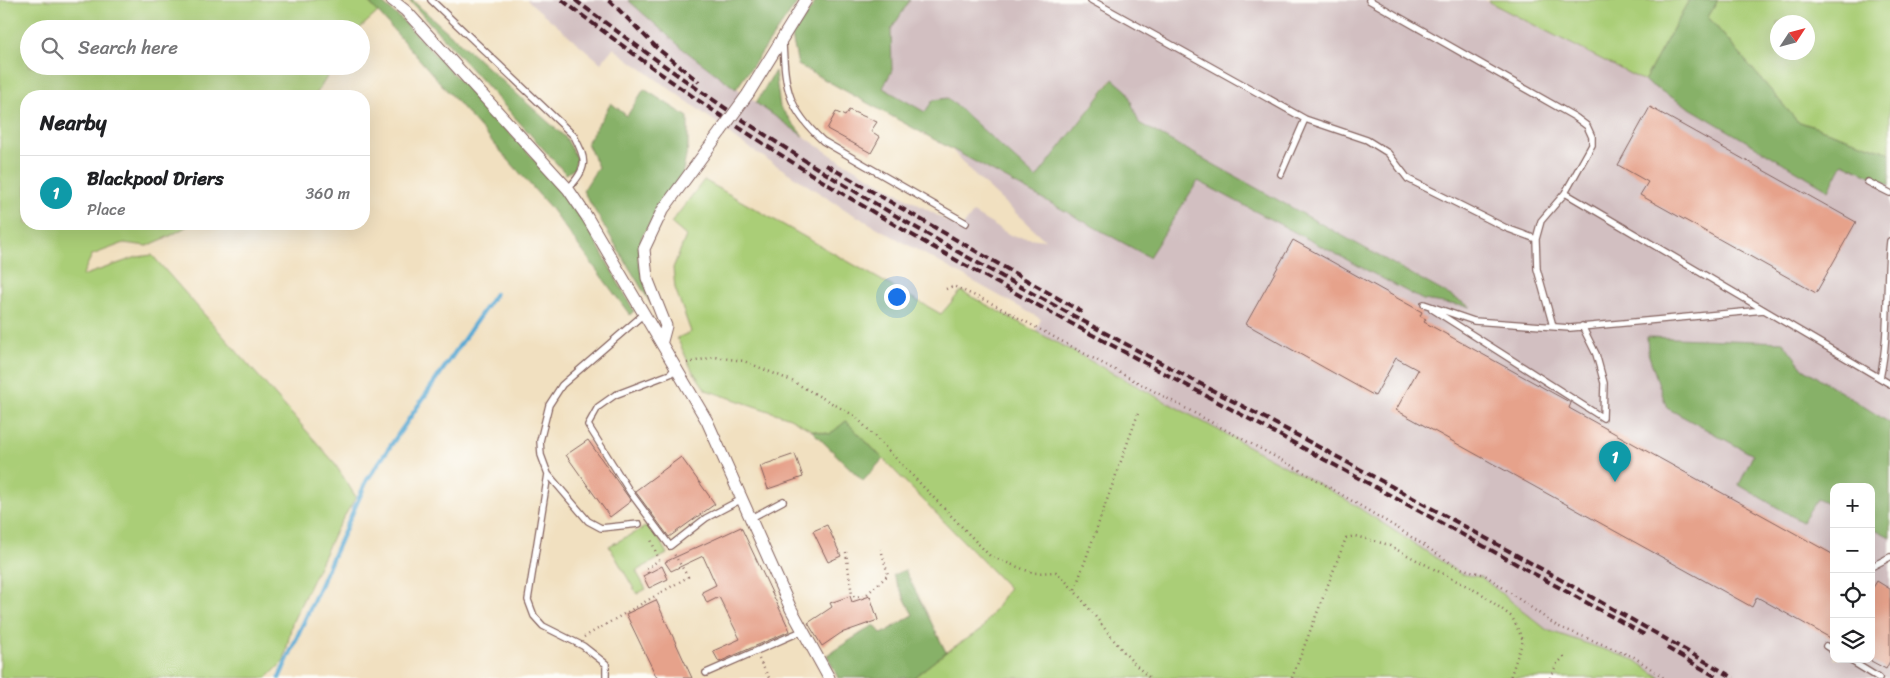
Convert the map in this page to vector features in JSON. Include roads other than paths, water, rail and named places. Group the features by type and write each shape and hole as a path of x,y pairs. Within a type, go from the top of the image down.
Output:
{"street":[{"path":"392,0 406,11 568,189 662,341 707,421 802,631 829,678"},
{"path":"662,341 666,326 647,278 644,249 662,211 748,94 806,0"}],"lane":[{"path":"431,0 574,136 582,151 585,166 580,176 568,189"},
{"path":"1091,0 1305,119 1366,140 1388,153 1408,179 1506,228 1536,239"},
{"path":"1369,0 1564,110 1587,126 1592,137 1592,144 1565,193 1541,221 1536,239 1538,269 1553,326"},
{"path":"782,38 784,72 791,102 805,124 824,141 966,223"},
{"path":"1281,174 1305,119"},
{"path":"1868,182 1890,193"},
{"path":"1565,193 1890,384"},
{"path":"1880,378 1886,350 1887,268 1890,241"},
{"path":"1582,326 1596,354 1604,383 1603,418 1424,304 1474,321 1553,326 1582,326 1765,310"},
{"path":"639,524 601,528 588,521 548,474 541,456 540,441 549,405 562,385 645,313"},
{"path":"676,367 670,374 615,395 598,407 588,425 630,492 670,546 706,518 742,499"},
{"path":"548,474 528,600 534,616 543,626 575,642 606,664 606,678"},
{"path":"751,518 782,501"},
{"path":"1875,565 1890,557"},
{"path":"706,673 802,631"},
{"path":"1826,646 1830,648"},
{"path":"1855,663 1879,678"}],"waterway":[{"path":"279,678 367,480 495,294"}],"railway":[{"path":"562,0 703,104 805,170 913,235 968,267 1645,635"},
{"path":"575,0 641,49 743,120 902,220 1068,313 1458,523 1734,678"},
{"path":"609,0 657,48 699,82"},
{"path":"826,165 1082,312"},
{"path":"1667,648 1718,678"}],"place":[{"name":"Blackpool Driers","path":"1615,482"}]}
